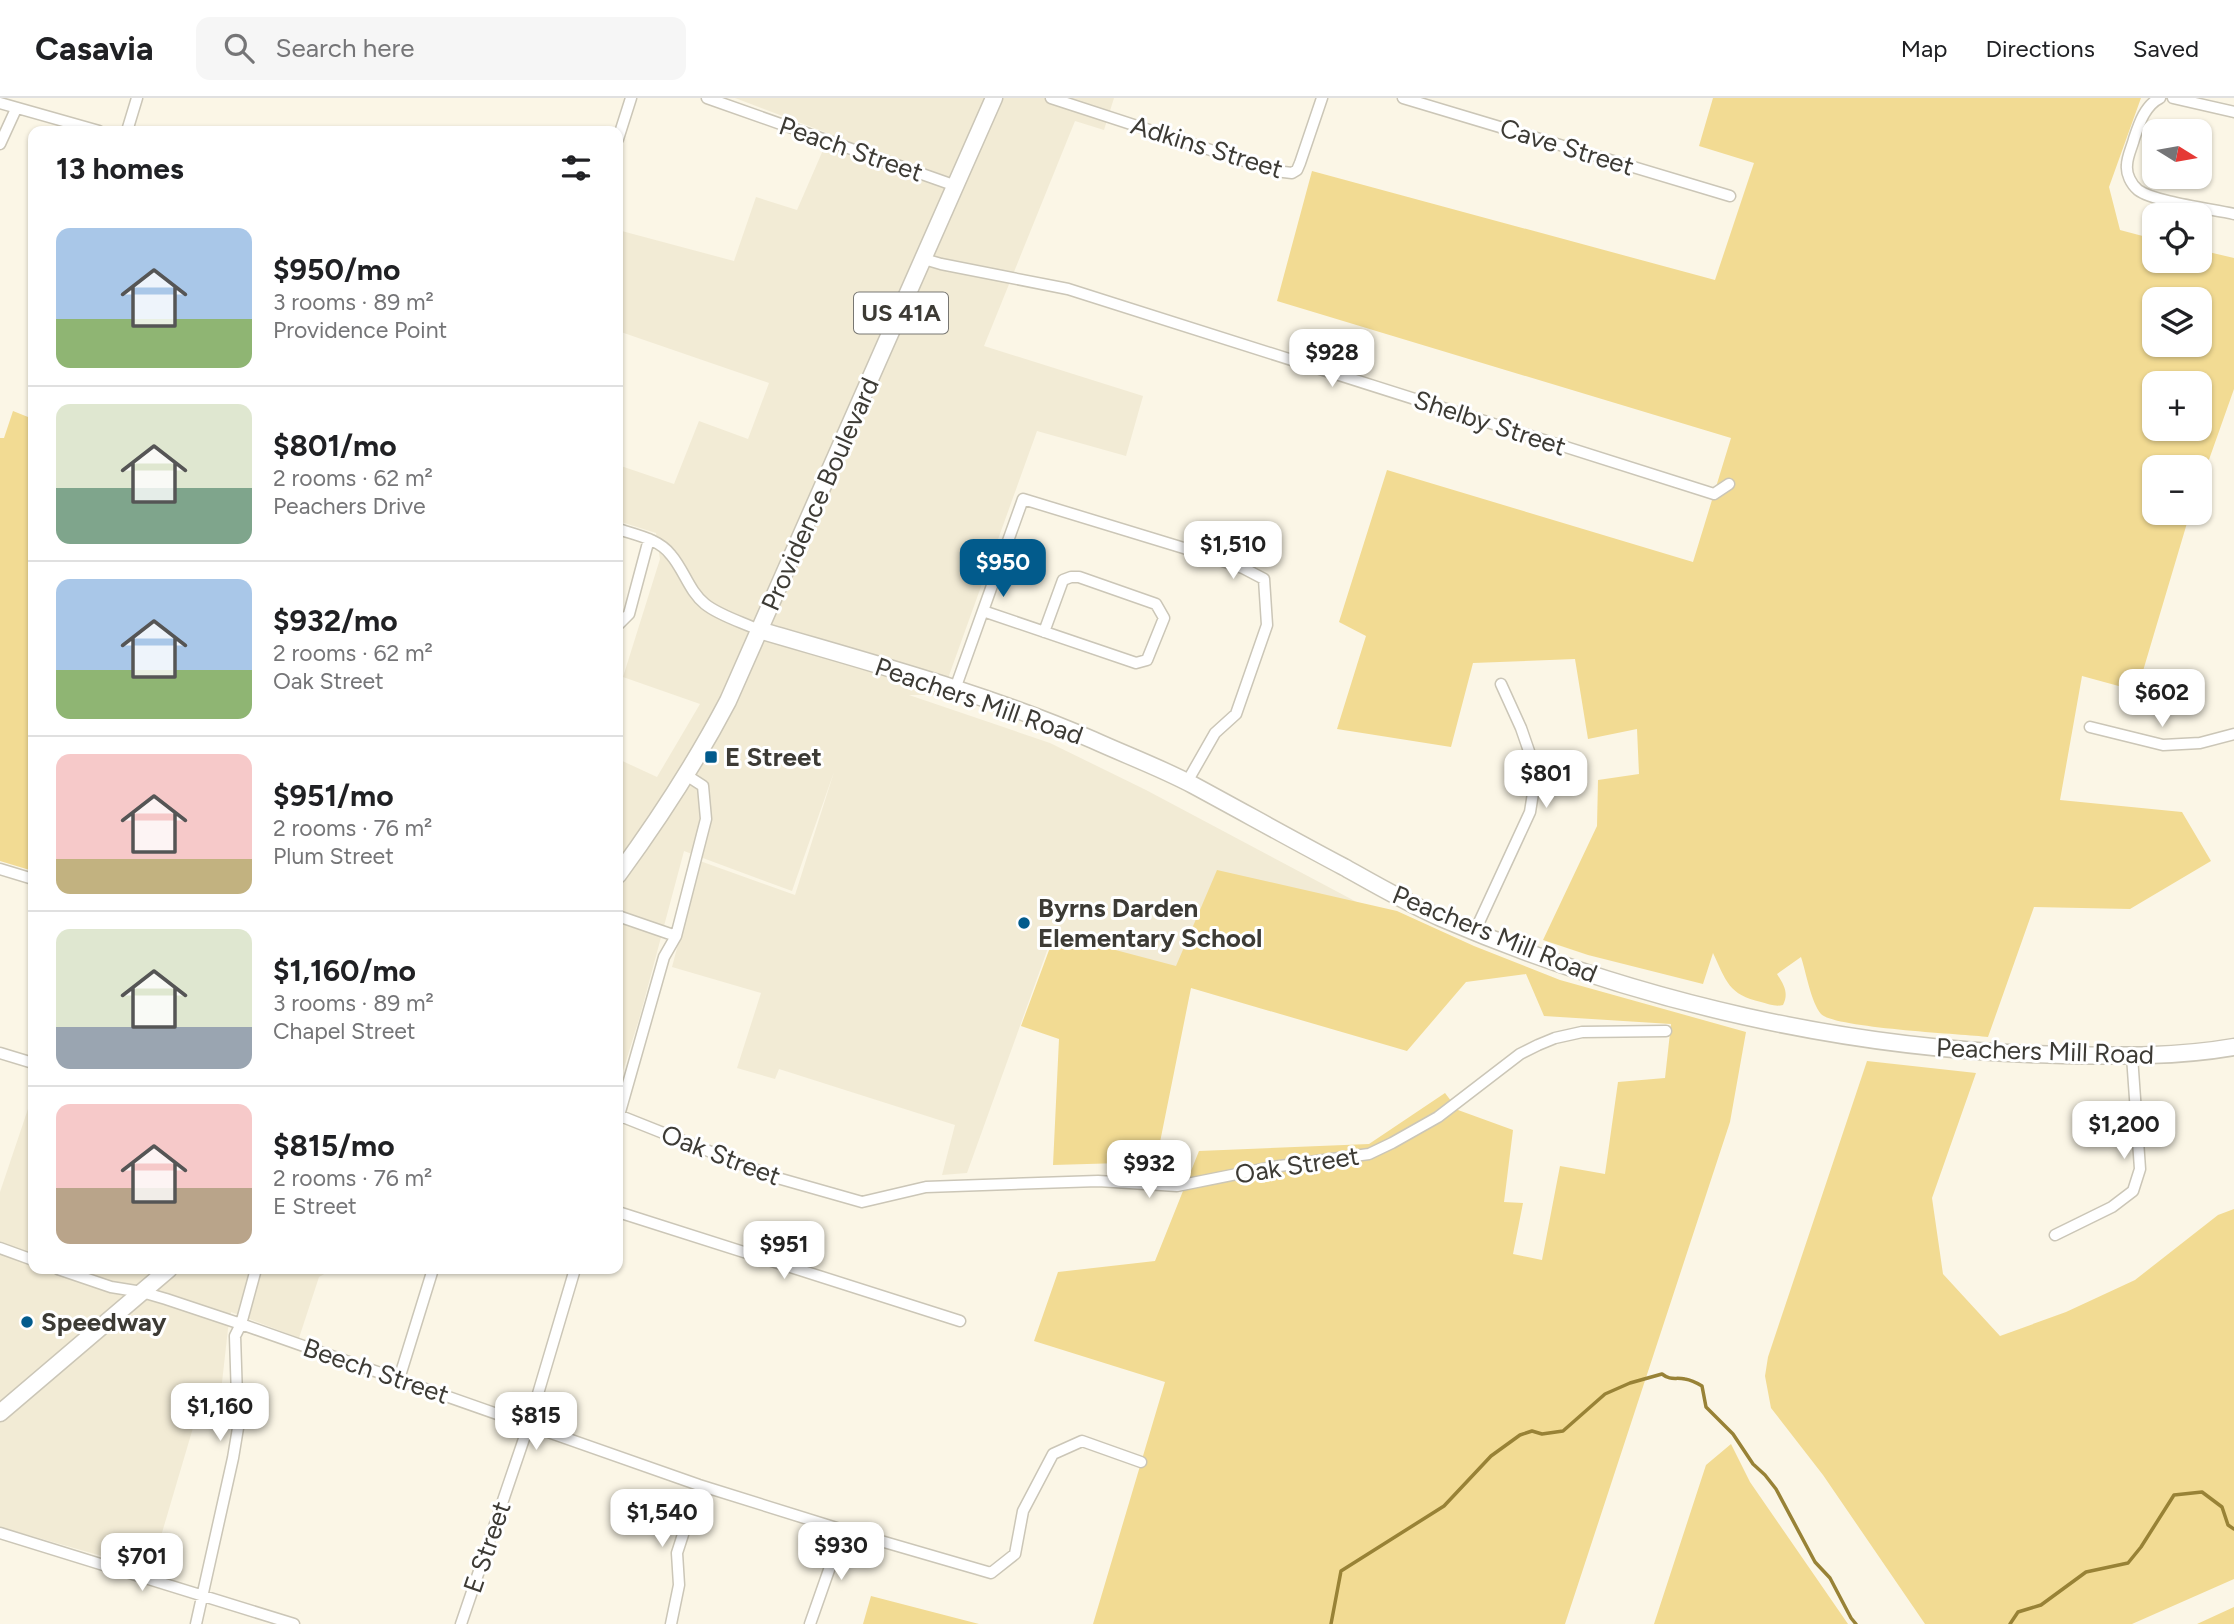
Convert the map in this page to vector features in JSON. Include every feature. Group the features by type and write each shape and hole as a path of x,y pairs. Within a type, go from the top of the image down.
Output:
{"main road":[{"name":"Providence Boulevard","path":"623,868 686,775 728,701 994,98"},
{"name":"Peachers Mill Road","path":"759,630 955,689 1049,722 1187,782 1402,900 1576,969 1703,1007 1766,1022 1935,1049 2132,1056 2188,1054 2234,1047"},
{"path":"0,1413 163,1274"}],"street":[{"path":"129,126 137,98"},
{"path":"622,126 631,98"},
{"name":"Peach Street","path":"707,98 956,186"},
{"name":"Adkins Street","path":"1051,98 1284,173 1297,170 1322,98"},
{"name":"Cave Street","path":"1403,98 1730,196"},
{"path":"2160,98 2146,110 2136,132 2127,165 2131,181 2138,189 2155,197 2234,214"},
{"path":"2173,98 2234,113"},
{"path":"0,103 80,126"},
{"path":"0,144 16,109"},
{"name":"Shelby Street","path":"924,259 1068,289 1714,494 1729,484"},
{"path":"955,689 1023,499 1242,568 1264,579 1267,625 1236,714 1215,733 1187,782"},
{"path":"623,531 649,539 670,554 704,603 759,630"},
{"path":"623,620 629,614 649,539"},
{"path":"983,611 1044,632 1136,663 1147,660 1164,618 1156,604 1079,577 1070,577 1063,580 1044,632"},
{"path":"1475,931 1530,811 1534,787 1528,747 1501,684"},
{"path":"2090,727 2164,745 2200,743 2234,734"},
{"path":"623,1098 663,957 676,936 706,819 703,786 686,775"},
{"path":"0,869 28,877"},
{"path":"623,918 676,936"},
{"name":"Oak Street","path":"623,1118 774,1177 862,1202 926,1187 1098,1181 1177,1186 1272,1167 1369,1154 1438,1117 1520,1054 1538,1045 1582,1032 1665,1031"},
{"path":"0,1054 28,1062"},
{"path":"2055,1235 2112,1207 2133,1191 2140,1168 2132,1056"},
{"path":"623,1214 960,1321"},
{"path":"0,1248 28,1258"},
{"name":"Beech Street","path":"73,1274 111,1287 142,1292 241,1324 699,1485 991,1573 1015,1554 1023,1511 1053,1454 1082,1441 1141,1462"},
{"path":"196,1624 238,1429 235,1336 256,1274"},
{"path":"399,1379 431,1274"},
{"name":"E Street","path":"461,1624 529,1424 574,1274"},
{"path":"671,1624 679,1585 677,1553 699,1485"},
{"path":"810,1624 843,1530"},
{"path":"0,1533 294,1624"}],"shaded area":[{"path":"735,98 1114,98 1104,130 1075,121 984,346 1143,396 1126,456 1037,431 942,695 909,695 1050,743 1146,790 1368,908 1334,1024 1052,937 967,1173 942,1175 955,1125 779,1069 775,1079 737,1068 761,993 672,967 700,861 795,895 834,772 792,891 684,851 623,1071 623,761 657,777 700,704 623,677 660,559 656,533 623,523 623,467 674,484 699,421 748,439 769,383 623,333 623,231 734,261 756,197 797,210 830,134"},
{"path":"1713,98 2141,98 2109,187 2120,230 2142,236 2142,273 2212,273 2212,253 2234,258 2234,389 2211,455 2142,455 2142,525 2186,525 2137,691 2082,676 2060,800 2182,812 2211,861 2130,909 2034,907 1988,1037 1873,1027 1831,1019 1817,1009 1801,957 1777,974 1786,993 1783,1005 1777,1006 1750,999 1735,991 1725,979 1713,953 1703,984 1588,955 1543,940 1597,826 1598,780 1639,774 1637,729 1588,739 1575,659 1473,663 1451,747 1337,729 1366,636 1339,622 1387,470 1693,562 1731,438 1277,301 1312,171 1715,280 1754,163 1699,146"},
{"path":"13,411 28,417 28,869 0,861 0,438 4,438"},
{"path":"1217,870 1397,911 1474,946 1560,980 1746,1032 1730,1122 1565,1624 1093,1624 1165,1382 1034,1341 1058,1272 1155,1261 1199,1151 1369,1144 1445,1093 1458,1110 1513,1130 1504,1202 1523,1203 1513,1254 1542,1260 1560,1166 1605,1174 1618,1082 1665,1078 1671,1024 1544,1016 1526,974 1466,982 1407,1051 1191,988 1156,1162 1053,1165 1059,1039 1021,1026 1055,934 1176,966"},
{"path":"1867,1061 1976,1073 1932,1198 1943,1274 2000,1336 2066,1312 2135,1280 2218,1215 2234,1209 2234,1579 2132,1624 1925,1624 1823,1475 1771,1408 1765,1376 1768,1357"},
{"path":"28,1109 28,1274 324,1274 319,1277 299,1338 231,1312 217,1427 195,1421 151,1570 0,1527 0,1192"},
{"path":"1731,1444 1750,1482 1848,1624 1654,1624 1706,1465"},
{"path":"871,1596 979,1624 863,1624"},
{"path":"2234,1607 2234,1624 2197,1624"}],"waterway":[{"path":"1331,1624 1341,1571 1444,1506 1491,1456 1520,1435 1532,1431 1542,1434 1563,1431 1605,1394 1630,1383 1662,1374 1702,1386 1706,1407 1733,1434 1753,1464 1776,1489 1815,1562 1830,1578 1856,1624"},
{"path":"2010,1624 2018,1612 2041,1605 2086,1572 2128,1563 2174,1495 2202,1492 2222,1507 2228,1525 2234,1529"}],"place":[{"name":"E Street","path":"711,757"},
{"name":"Byrns Darden Elementary School","path":"1024,923"},
{"name":"Speedway","path":"27,1322"}]}
